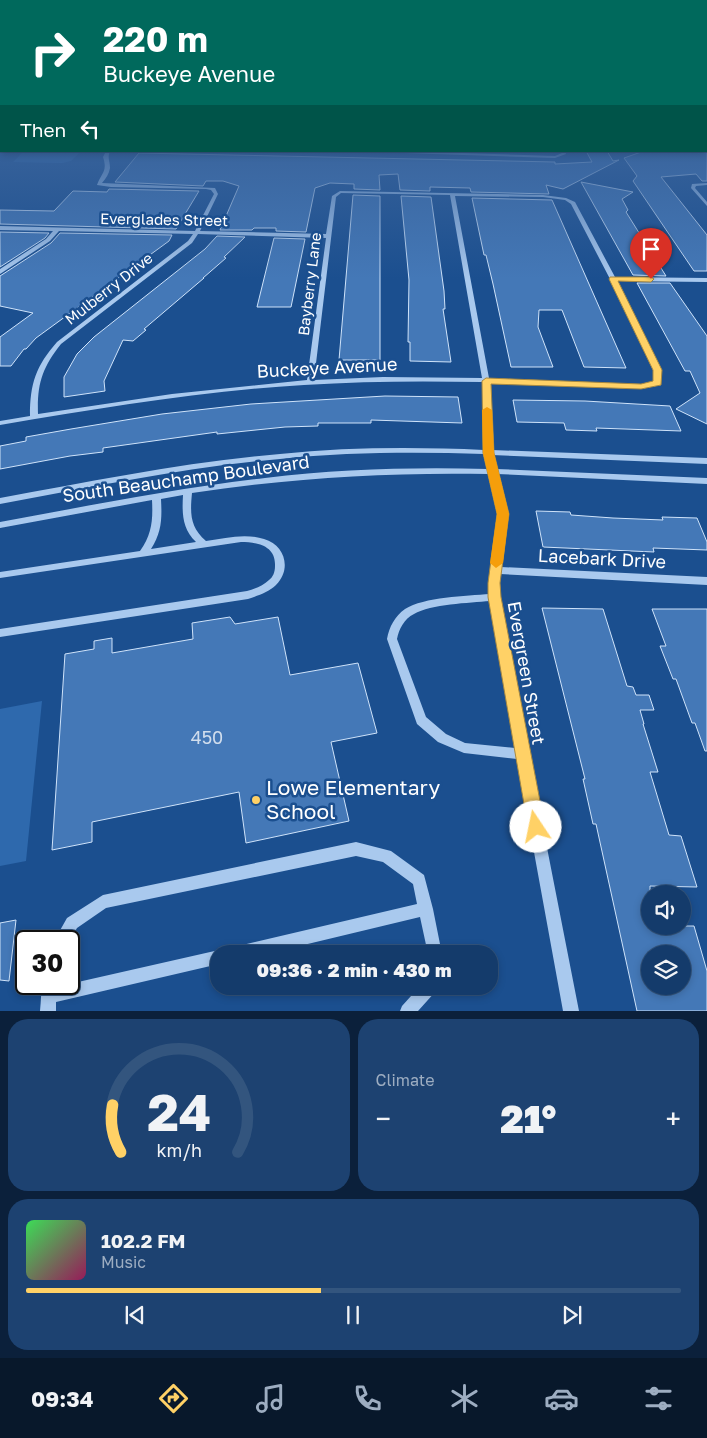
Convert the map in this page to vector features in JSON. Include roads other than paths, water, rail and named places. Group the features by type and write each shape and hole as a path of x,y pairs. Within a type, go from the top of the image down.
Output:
{"street":[{"name":"Mulberry Drive","path":"34,417 33,394 38,374 45,359 59,343 184,247 196,234 216,194 213,189 103,184"},
{"path":"705,184 694,185 693,188 707,205"},
{"name":"Bayberry Lane","path":"310,382 334,196 340,192 452,194"},
{"path":"452,194 566,199 573,203 613,279 657,370 658,383"},
{"name":"Evergreen Street","path":"452,194 486,381 488,453 503,514 495,570 494,597 571,1010"},
{"name":"Everglades Street","path":"0,228 328,236"},
{"path":"0,272 48,240 57,230"},
{"path":"613,279 707,280"},
{"name":"Buckeye Avenue","path":"0,423 128,402 310,382 402,379 641,386 658,383"},
{"name":"South Beauchamp Boulevard","path":"0,501 141,476 284,456 391,451 707,461"},
{"name":"South Beauchamp Boulevard","path":"0,525 188,491 346,473 403,471 492,472 707,481"},
{"path":"188,491 186,517 194,536 204,544"},
{"path":"143,554 154,540 158,526 156,496"},
{"path":"0,575 241,539 263,541 273,546 279,552 281,562 280,572 267,586 248,595 0,633"},
{"name":"Lacebark Drive","path":"495,570 707,581"},
{"path":"494,597 439,604 410,611 394,626 392,639 421,720 442,738 464,748 523,754"},
{"path":"68,930 72,923 103,902 356,849 386,856 419,880 432,945"},
{"path":"272,945 426,909"},
{"path":"48,997 210,959"},
{"path":"407,1010 422,995"}],"place":[{"name":"Lowe Elementary School","path":"256,800"}]}
